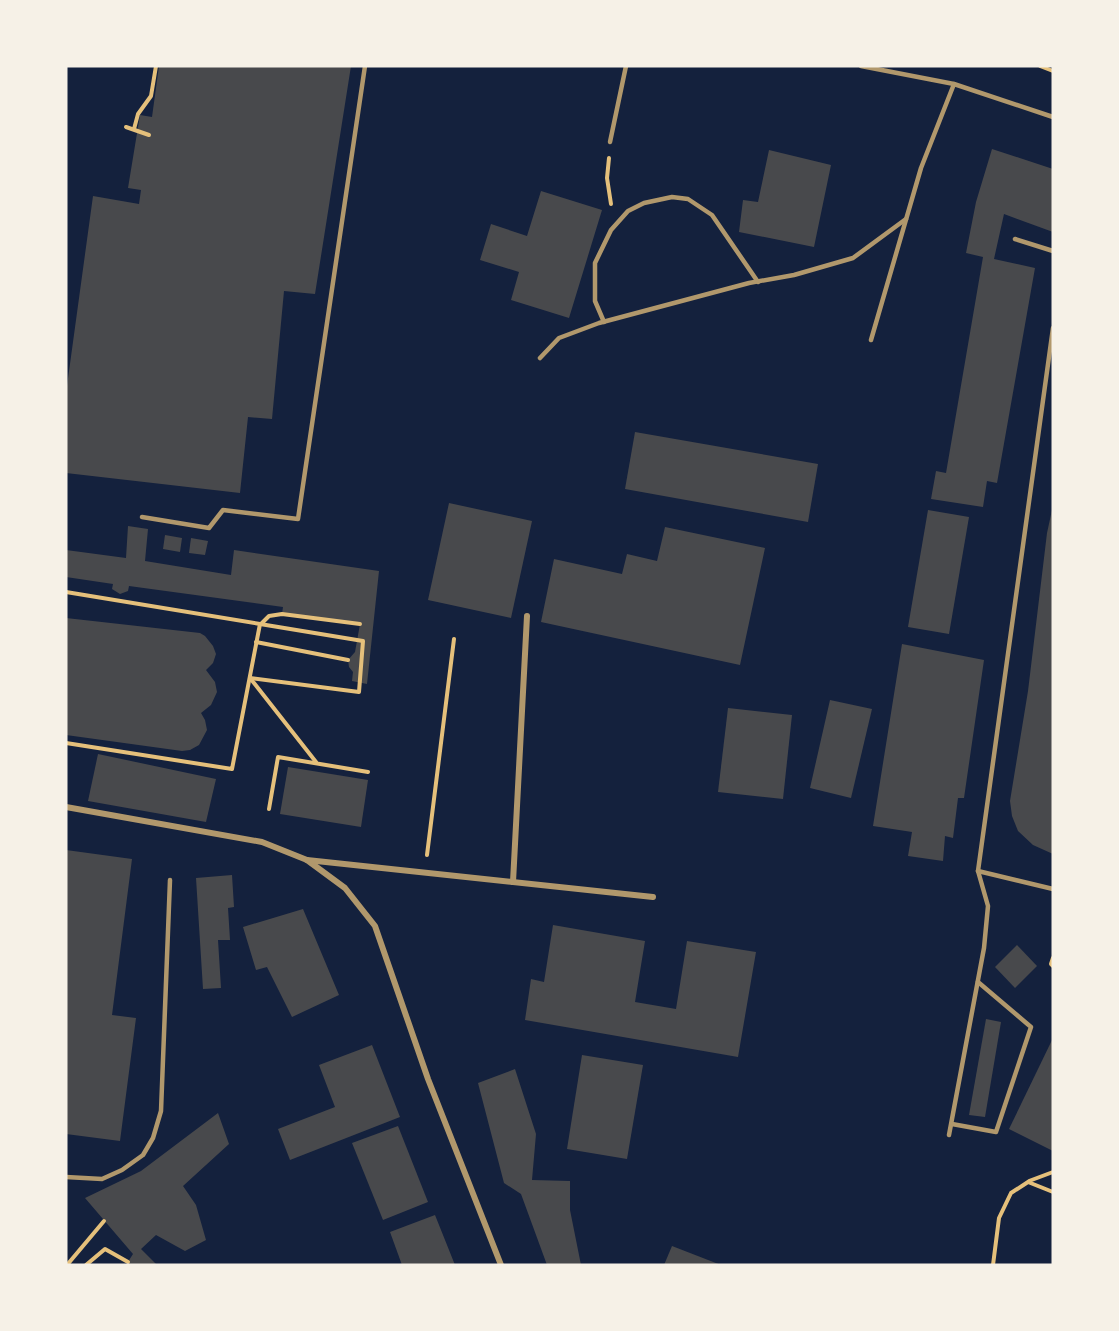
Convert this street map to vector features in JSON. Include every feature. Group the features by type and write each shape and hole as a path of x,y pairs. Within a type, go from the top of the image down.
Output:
{"street":[{"path":"513,882 527,616"},
{"path":"66,807 262,842 307,860 345,888 375,926 428,1079 501,1265"},
{"path":"307,860 653,897"}],"lane":[{"path":"142,517 209,528 223,510 298,519 365,66"},
{"path":"610,142 626,66"},
{"path":"861,66 954,84 1053,117"},
{"path":"871,340 921,168 954,84"},
{"path":"604,322 595,301 595,263 611,230 628,211 644,203 672,196 688,199 712,215 758,282"},
{"path":"540,358 559,338 604,322 853,258 906,219"},
{"path":"1015,239 1053,251"},
{"path":"949,1135 984,948 988,906 978,871 1053,328"},
{"path":"978,871 1053,890"},
{"path":"66,1177 102,1179 122,1170 143,1155 153,1138 161,1111 170,880"},
{"path":"952,1124 996,1132 1031,1027 978,982"}],"path":[{"path":"134,129 138,114 151,96 156,66"},
{"path":"1040,66 1053,70"},
{"path":"126,127 149,135"},
{"path":"610,142 607,178 616,224"},
{"path":"66,592 363,641 359,692 250,678"},
{"path":"66,743 232,769 260,624 269,616 282,614 360,624"},
{"path":"424,872 454,639"},
{"path":"256,642 348,660"},
{"path":"250,678 316,763"},
{"path":"269,809 278,757 368,772"},
{"path":"1053,958 1051,964 1053,966"},
{"path":"993,1265 999,1218 1011,1193 1028,1182 1053,1172"},
{"path":"1028,1182 1053,1192"},
{"path":"67,1265 104,1221"},
{"path":"86,1265 105,1249 128,1262"}],"building":[{"path":"159,66 351,66 315,294 284,291 272,419 248,417 240,493 66,473 66,393 93,196 139,204 141,190 128,188 140,115 152,117"},
{"path":"992,149 1053,169 1053,232 1004,214 994,259 1035,268 997,483 987,481 983,507 931,499 936,471 946,473 983,257 966,253 976,202"},
{"path":"769,150 831,165 814,247 739,232 743,200 758,202"},
{"path":"541,191 602,210 569,318 511,300 519,272 480,260 491,224 527,236"},
{"path":"635,432 818,464 808,522 625,489"},
{"path":"449,503 532,521 511,618 428,600"},
{"path":"928,510 969,517 949,634 908,627"},
{"path":"1052,510 1053,854 1033,845 1018,831 1012,816 1010,801 1028,691 1047,533"},
{"path":"128,526 148,529 145,561 231,575 234,550 379,571 367,684 352,681 353,672 348,660 355,652 360,624 282,614 283,607 129,586 128,591 120,594 112,589 113,584 66,577 66,550 126,558"},
{"path":"665,527 765,548 740,665 541,622 554,559 622,574 627,554 657,561"},
{"path":"165,535 182,538 180,552 163,549"},
{"path":"191,538 208,541 205,555 189,553"},
{"path":"66,618 200,633 205,636 216,654 213,663 206,670 215,682 217,692 211,705 201,713 207,730 199,745 182,751 66,735"},
{"path":"902,644 984,660 964,798 958,798 953,838 945,836 943,861 908,856 912,832 873,826"},
{"path":"830,700 872,709 851,798 810,788"},
{"path":"728,708 792,715 783,799 718,792"},
{"path":"98,754 216,779 206,822 88,801"},
{"path":"288,767 368,780 361,827 280,814"},
{"path":"66,850 132,859 112,1015 136,1018 120,1141 66,1134"},
{"path":"232,875 234,907 228,908 230,940 218,940 221,988 203,989 196,878"},
{"path":"303,909 339,995 292,1017 267,967 256,970 243,927"},
{"path":"553,925 645,941 635,1002 676,1009 687,941 756,952 738,1057 525,1020 531,979 544,982"},
{"path":"1017,945 1037,966 1015,988 995,967"},
{"path":"986,1019 1001,1022 985,1117 969,1115"},
{"path":"1053,1038 1053,1151 1009,1129"},
{"path":"372,1045 400,1117 290,1160 278,1129 335,1107 319,1065"},
{"path":"582,1055 643,1065 627,1159 567,1149"},
{"path":"515,1069 536,1134 532,1180 570,1181 570,1210 581,1265 547,1265 521,1194 504,1183 478,1083"},
{"path":"218,1113 229,1144 183,1186 196,1205 206,1240 185,1251 156,1235 141,1249 157,1265 126,1265 133,1254 85,1198 141,1171"},
{"path":"398,1126 428,1202 383,1220 352,1143"},
{"path":"435,1215 455,1265 402,1265 390,1232"},
{"path":"672,1246 721,1265 664,1265"}]}
